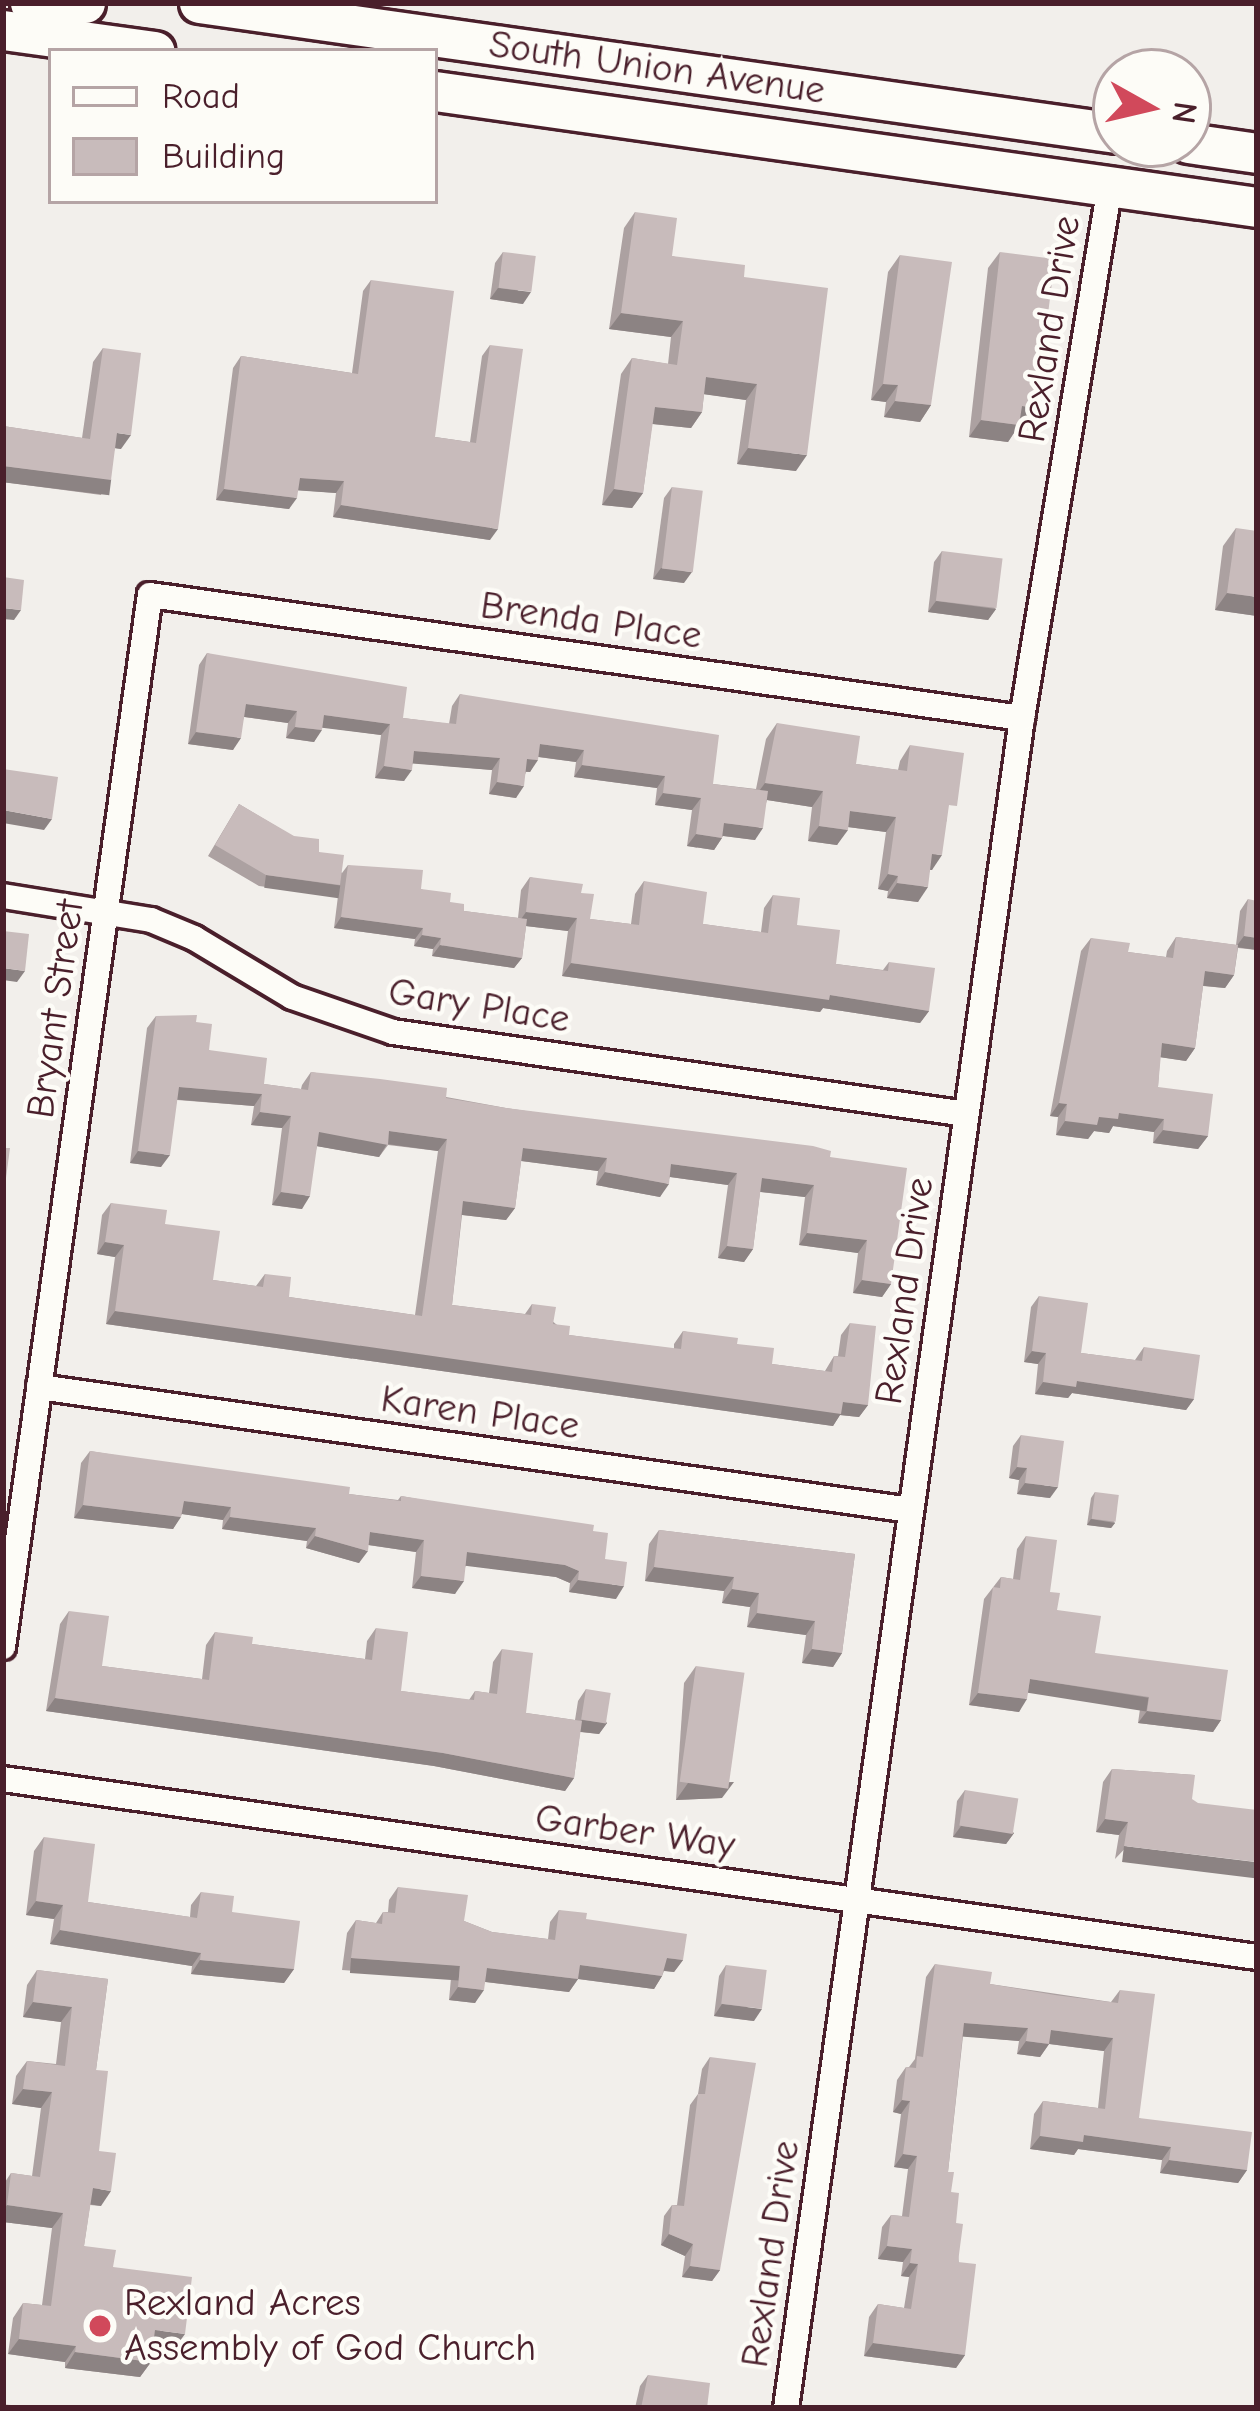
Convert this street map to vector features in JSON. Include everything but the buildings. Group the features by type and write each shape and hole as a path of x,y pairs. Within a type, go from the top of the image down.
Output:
{"main road":[{"path":"30,3 85,3"},
{"name":"South Union Avenue","path":"199,3 1092,130"},
{"path":"3,29 134,48"},
{"name":"South Union Avenue","path":"438,91 1257,207"},
{"path":"773,139 859,126 1092,155"},
{"path":"1212,146 1257,153"},
{"path":"1110,186 1120,172 1136,167 1257,180"}],"street":[{"name":"Rexland Drive","path":"786,2408 1022,718 1110,186"},
{"name":"Brenda Place","path":"150,595 1022,718"},
{"name":"Bryant Street","path":"3,1647 150,595"},
{"name":"Gary Place","path":"3,896 152,920 194,938 292,998 393,1032 966,1114"},
{"name":"Karen Place","path":"39,1387 911,1510"},
{"name":"Garber Way","path":"3,1779 1257,1957"}],"place":[{"name":"Rexland Acres Assembly of God Church","path":"100,2326"}]}
